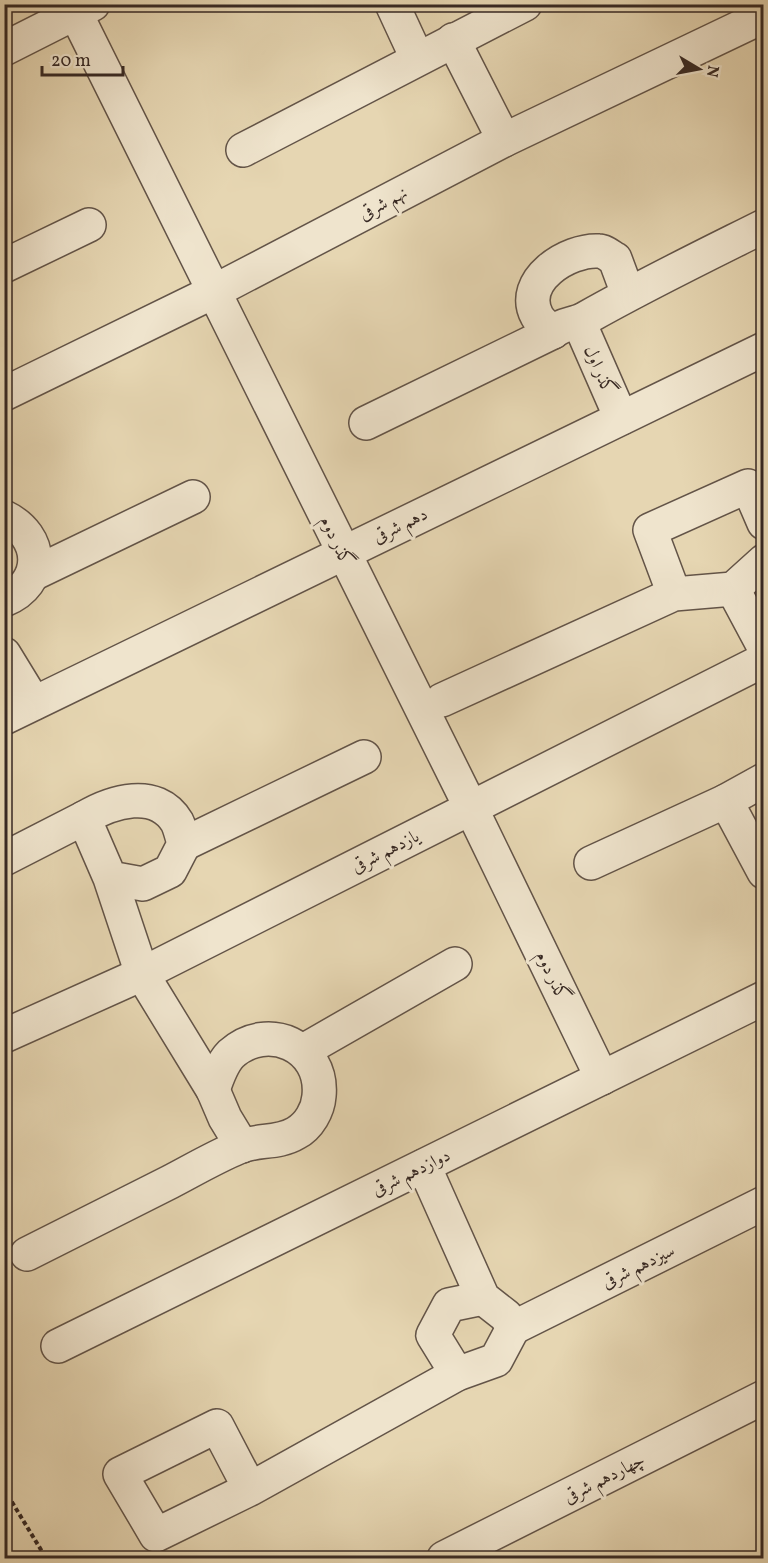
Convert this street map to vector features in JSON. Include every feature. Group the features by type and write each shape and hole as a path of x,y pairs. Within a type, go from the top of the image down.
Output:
{"street":[{"path":"392,4 417,58"},
{"path":"243,150 453,40 488,13 525,4"},
{"path":"4,49 80,8"},
{"name":"گذر دوم","path":"80,8 213,292 471,808 602,1078"},
{"name":"نهم شرقی","path":"4,394 213,292 504,140 764,16"},
{"path":"453,40 504,140"},
{"path":"4,266 89,225"},
{"path":"366,423 566,327 764,226"},
{"path":"566,327 537,316 532,294 540,277 579,253 601,251 615,259 628,294"},
{"name":"گذر اول","path":"566,327 621,418"},
{"name":"دهم شرقی","path":"4,718 764,349"},
{"path":"674,594 651,530 748,486 764,523"},
{"path":"33,574 193,497"},
{"path":"4,517 17,524 27,534 34,546 35,560 33,574 26,586 15,596 4,600"},
{"path":"442,700 674,594 733,589 764,561"},
{"path":"733,589 764,647"},
{"path":"4,654 34,703"},
{"name":"یازدهم شرقی","path":"4,1036 142,974 764,660"},
{"path":"110,878 143,884 170,871 184,844 364,757"},
{"path":"591,863 726,801 764,780"},
{"path":"4,859 97,810 140,799 161,805 177,822 184,844"},
{"path":"726,801 764,872"},
{"path":"84,818 110,878 142,974 213,1090 225,1118 242,1146"},
{"path":"303,1051 455,964"},
{"name":"دوازدهم شرقی","path":"58,1346 764,998"},
{"path":"27,1254 242,1146 283,1140 299,1132 310,1120 318,1104 320,1087 316,1070 303,1051 277,1039 259,1039 243,1045 230,1055 213,1090"},
{"path":"250,1489 457,1374 496,1360 513,1328 506,1316 483,1298 424,1166"},
{"name":"سیزدهم شرقی","path":"513,1328 764,1203"},
{"path":"457,1374 433,1335 449,1305 483,1298"},
{"name":"چهاردهم شرقی","path":"444,1558 764,1396"}],"path":[{"path":"4,1489 46,1558"}]}
